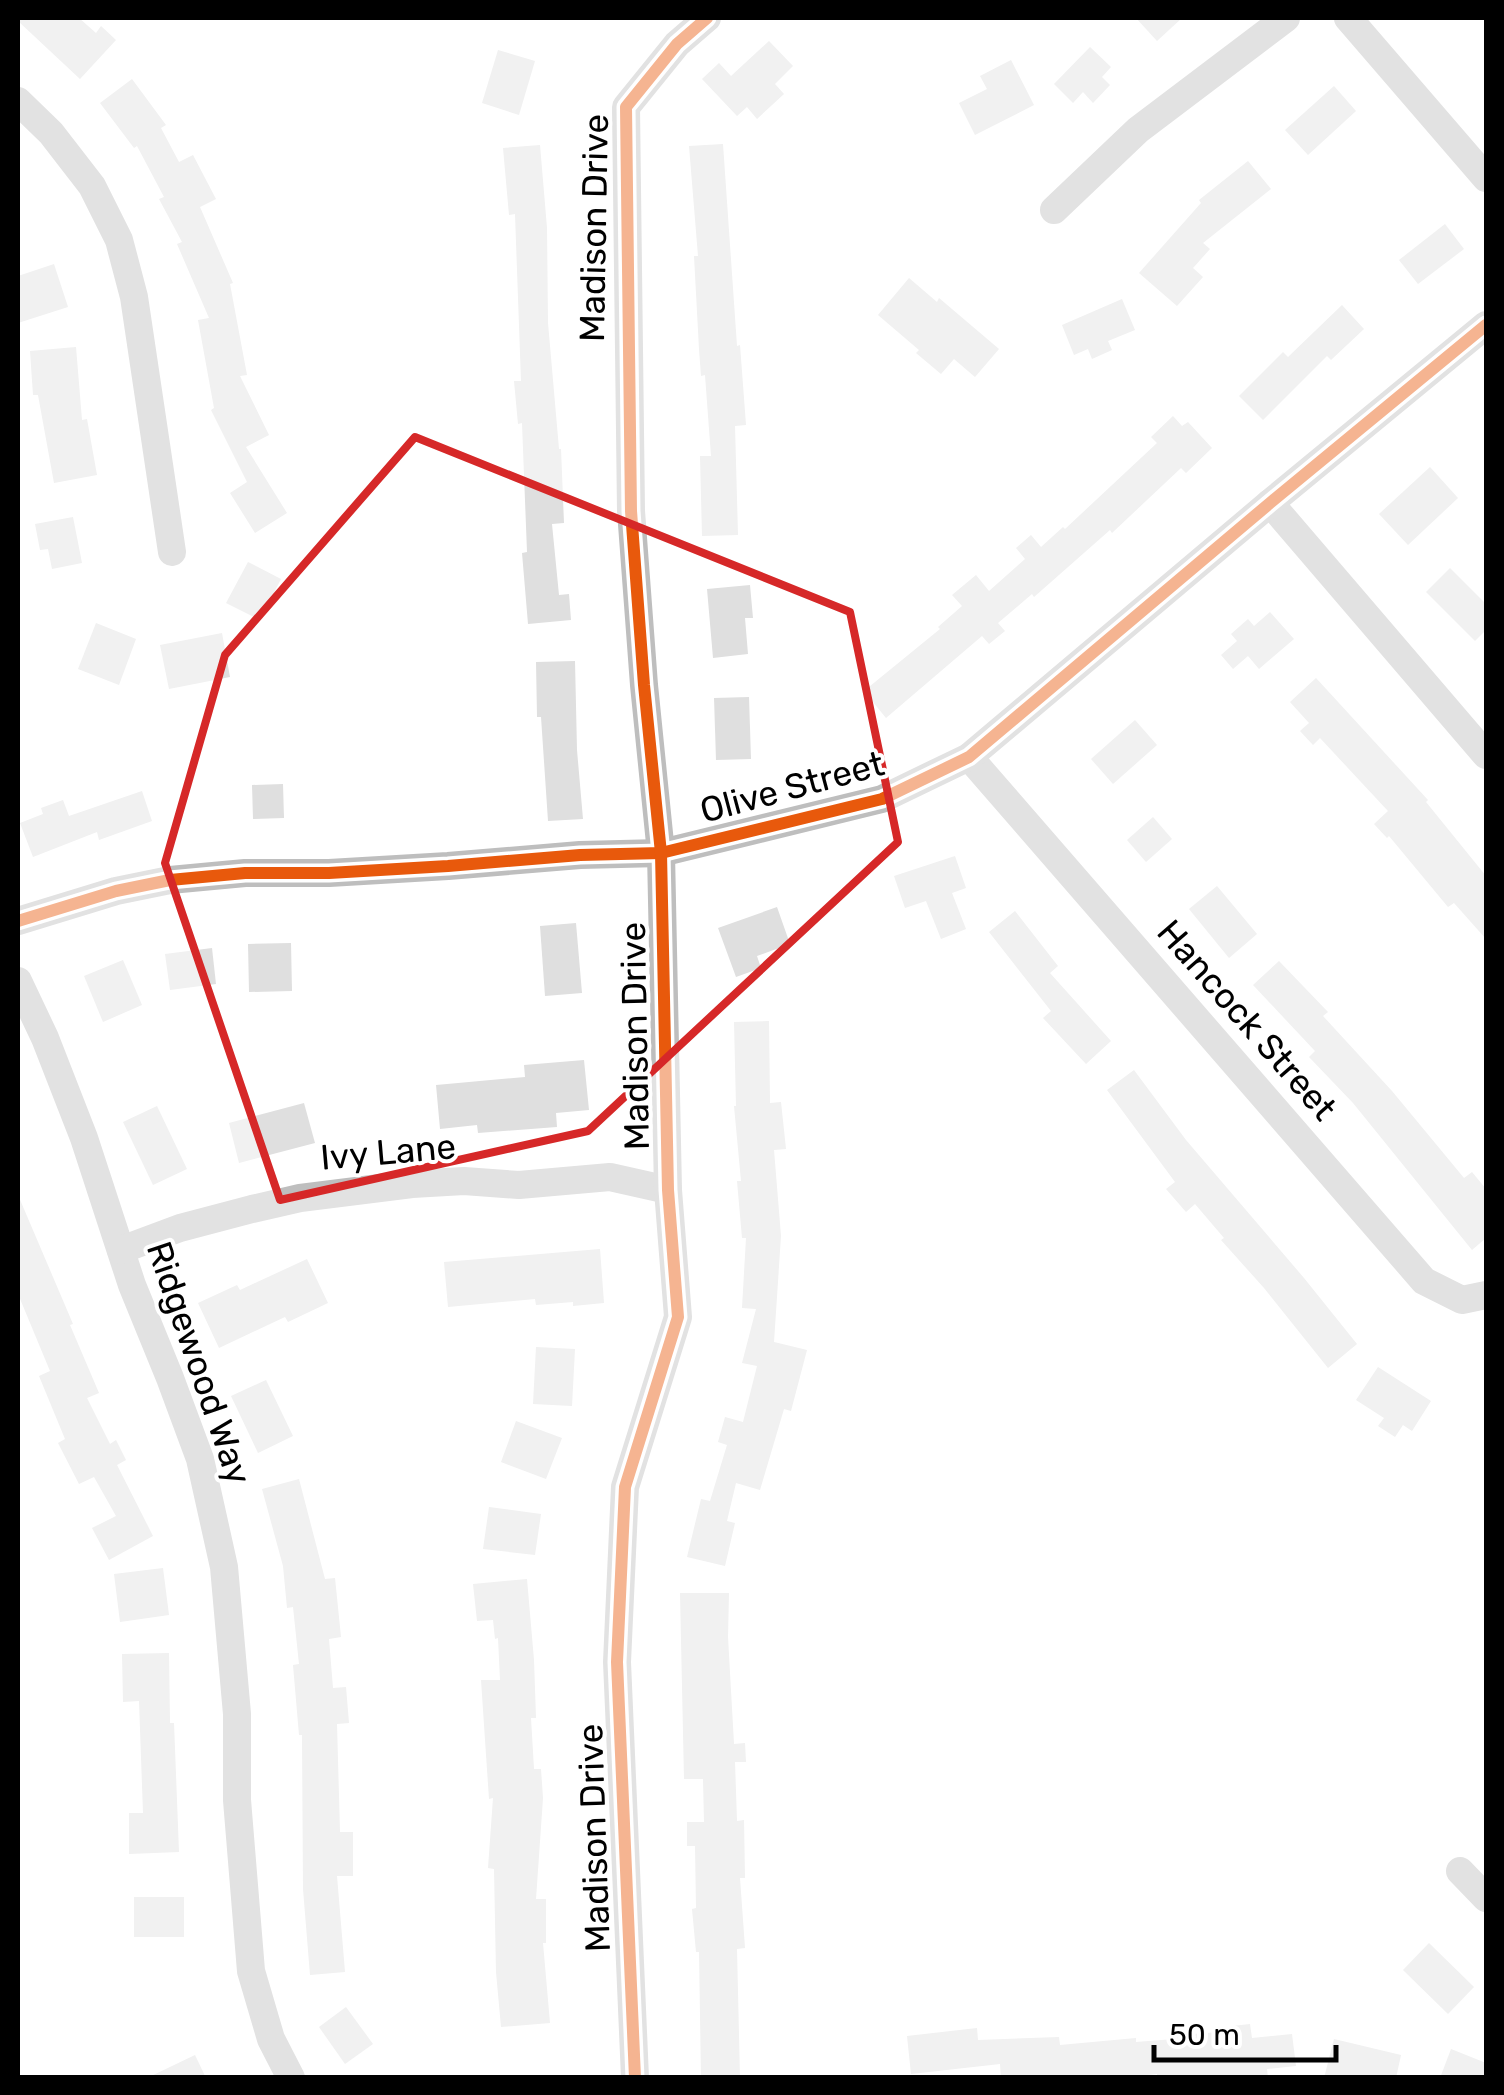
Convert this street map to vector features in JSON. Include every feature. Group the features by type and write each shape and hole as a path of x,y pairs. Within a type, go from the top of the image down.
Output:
{"street":[{"name":"Madison Drive","path":"635,2078 617,1662 625,1487 678,1317 668,1190 661,853 631,511 626,107 677,44 707,18"},
{"path":"1054,210 1138,130 1286,18"},
{"path":"1348,18 1486,178"},
{"path":"18,101 51,133 92,186 119,240 134,297 172,552"},
{"name":"Olive Street","path":"18,921 116,891 170,880 661,853 882,799 968,758 1486,325"},
{"path":"1270,503 1486,755"},
{"name":"Hancock Street","path":"968,758 1424,1281 1462,1300 1486,1295"},
{"name":"Ridgewood Way","path":"18,981 84,1138 132,1285 200,1459 224,1567 251,1971 271,2040 291,2078"},
{"name":"Ivy Lane","path":"121,1250 180,1228 300,1198 412,1184 464,1181 519,1185 610,1177 668,1190"},
{"path":"1460,1871 1486,1898"}],"highlighted area":[{"path":"415,437 850,612 898,842 588,1131 280,1200 165,863 225,655"}],"building":[{"path":"18,18 79,18 96,33 101,26 116,40 80,79"},
{"path":"1136,18 1182,18 1157,41"},
{"path":"769,41 793,66 775,84 784,94 757,119 747,107 737,116 702,79 719,63 731,76"},
{"path":"1090,47 1111,67 1102,77 1110,85 1093,103 1083,92 1073,103 1054,84"},
{"path":"498,50 535,61 519,115 482,103"},
{"path":"1011,60 1034,105 975,135 959,103 987,89 980,76"},
{"path":"132,79 166,125 161,128 179,162 193,155 216,199 200,207 233,283 230,284 247,375 240,376 269,435 246,447 287,513 255,533 230,493 247,482 211,410 214,408 198,320 209,318 177,244 182,242 137,146 134,148 100,103"},
{"path":"1334,86 1356,111 1308,155 1285,130"},
{"path":"723,144 746,425 735,426 738,535 702,536 700,456 711,456 705,375 701,376 699,349 694,256 698,256 689,146"},
{"path":"540,145 547,228 548,323 564,523 552,524 559,595 569,594 571,620 528,624 522,553 527,552 522,423 518,424 514,381 521,381 515,214 509,215 503,148"},
{"path":"1248,161 1271,189 1203,243 1210,249 1193,268 1203,277 1177,306 1139,273 1201,203 1199,200"},
{"path":"1445,224 1464,249 1418,284 1399,260"},
{"path":"54,264 68,307 18,323 18,276"},
{"path":"909,278 999,349 975,377 954,359 941,374 878,315"},
{"path":"1122,299 1135,330 1108,341 1112,350 1092,359 1088,349 1074,355 1062,325"},
{"path":"1342,305 1364,329 1331,360 1327,356 1263,420 1239,396 1283,352 1288,357"},
{"path":"76,347 82,420 87,419 97,475 54,483 38,395 33,395 30,351"},
{"path":"1173,416 1182,426 1188,422 1212,448 1186,473 1181,468 1112,533 1110,530 998,623 1005,631 989,644 982,636 886,718 864,691 962,606 952,595 976,575 989,591 1025,559 1016,548 1031,535 1041,547 1065,529 1157,443 1151,437"},
{"path":"1430,467 1458,498 1408,545 1379,514"},
{"path":"73,517 82,563 52,569 48,549 40,550 35,524"},
{"path":"248,562 281,579 260,620 226,603"},
{"path":"1450,568 1486,604 1486,630 1475,641 1426,592"},
{"path":"750,585 753,618 745,618 748,654 713,658 707,589"},
{"path":"1270,612 1294,639 1259,669 1248,656 1233,669 1221,655 1237,641 1231,634 1248,619 1254,626"},
{"path":"96,623 136,639 119,685 78,669"},
{"path":"222,633 230,677 169,689 160,645"},
{"path":"575,661 583,819 548,821 541,717 537,717 536,662"},
{"path":"1316,678 1428,800 1486,876 1486,939 1454,903 1448,907 1389,836 1374,824 1388,811 1320,738 1313,745 1300,731 1309,723 1290,702"},
{"path":"749,697 751,759 716,760 714,698"},
{"path":"1135,720 1157,745 1113,784 1091,759"},
{"path":"283,784 284,818 253,819 252,785"},
{"path":"142,791 152,821 99,840 97,832 33,857 20,823 43,814 41,808 63,800 69,816"},
{"path":"1153,817 1172,839 1146,862 1127,840"},
{"path":"955,856 966,888 952,893 966,929 941,939 926,901 905,908 894,876"},
{"path":"1217,886 1257,934 1229,958 1189,909"},
{"path":"777,907 790,944 757,956 761,968 736,977 718,928"},
{"path":"1015,911 1058,966 1050,973 1111,1041 1086,1064 1043,1018 1051,1011 989,932"},
{"path":"576,923 582,993 545,996 540,926"},
{"path":"291,943 292,991 249,992 248,944"},
{"path":"212,948 216,984 170,990 165,954"},
{"path":"123,960 142,1005 103,1022 84,976"},
{"path":"1279,961 1328,1012 1323,1016 1464,1178 1472,1172 1486,1189 1486,1238 1472,1250 1353,1103 1309,1057 1315,1051 1253,985"},
{"path":"769,1021 770,1103 781,1102 786,1149 774,1150 781,1236 774,1342 807,1350 791,1411 784,1409 760,1490 736,1483 727,1521 735,1523 725,1566 687,1557 701,1499 710,1501 727,1445 718,1442 725,1417 743,1422 757,1366 742,1363 756,1309 742,1308 746,1238 742,1238 737,1181 741,1181 734,1106 734,1022"},
{"path":"584,1060 589,1110 556,1113 557,1127 478,1133 477,1125 440,1129 436,1085 525,1077 524,1065"},
{"path":"1134,1070 1186,1140 1357,1344 1328,1368 1195,1204 1186,1212 1166,1189 1175,1182 1107,1090"},
{"path":"304,1103 315,1143 239,1163 229,1123"},
{"path":"157,1106 187,1169 153,1185 123,1122"},
{"path":"18,1195 99,1393 87,1398 110,1444 116,1440 126,1460 117,1465 153,1536 109,1560 92,1528 116,1516 94,1477 79,1484 58,1443 65,1439 39,1376 50,1371 18,1294"},
{"path":"600,1249 604,1303 536,1305 535,1299 448,1307 444,1262"},
{"path":"307,1259 328,1303 288,1322 285,1317 219,1348 198,1303 237,1285 240,1290"},
{"path":"536,1347 575,1349 572,1406 533,1404"},
{"path":"1378,1367 1431,1401 1412,1431 1403,1425 1395,1437 1378,1426 1384,1418 1356,1400"},
{"path":"266,1380 293,1436 258,1453 231,1396"},
{"path":"516,1421 562,1438 546,1479 501,1462"},
{"path":"299,1479 325,1579 335,1578 341,1637 329,1639 333,1688 346,1687 349,1723 337,1724 340,1832 353,1832 353,1876 337,1876 345,1972 310,1975 303,1889 302,1735 293,1665 299,1664 293,1607 287,1608 283,1566 262,1489"},
{"path":"489,1507 541,1514 535,1555 483,1549"},
{"path":"163,1568 169,1615 120,1622 114,1574"},
{"path":"527,1579 534,1660 534,1769 541,1769 543,1798 536,1899 546,1899 543,1943 550,2023 501,2027 494,1869 488,1868 493,1798 489,1799 481,1680 500,1680 498,1638 495,1639 493,1620 477,1621 473,1584"},
{"path":"680,1593 729,1593 734,1744 745,1743 746,1762 735,1762 737,1821 744,1820 745,1878 740,1878 745,1948 737,1949 740,2078 701,2078 699,1952 692,1909 696,1908 695,1846 687,1846 687,1822 704,1822 703,1779 684,1779"},
{"path":"169,1653 179,1852 129,1854 129,1813 143,1813 139,1701 123,1702 122,1654"},
{"path":"134,1897 184,1897 184,1937 134,1937"},
{"path":"1429,1943 1474,1987 1448,2014 1403,1970"},
{"path":"346,2007 373,2044 345,2064 319,2027"},
{"path":"1193,2023 1193,2034 1232,2031 1232,2026 1250,2024 1252,2038 1292,2034 1296,2066 1267,2069 1268,2078 1157,2078 1157,2074 1119,2078 1001,2078 1000,2064 911,2074 907,2036 977,2028 978,2040 1059,2037 1060,2045 1136,2038 1136,2042 1174,2039 1173,2025"},
{"path":"1334,2039 1401,2055 1396,2078 1324,2078"},
{"path":"1451,2049 1486,2063 1486,2078 1440,2078"},
{"path":"195,2055 206,2078 147,2078"}],"cycle path":[{"path":"635,2078 617,1662 625,1487 678,1317 668,1190 661,853 631,511 626,107 677,44 707,18"},
{"path":"18,921 116,891 170,880 661,853 882,799 969,757 1486,325"}]}
